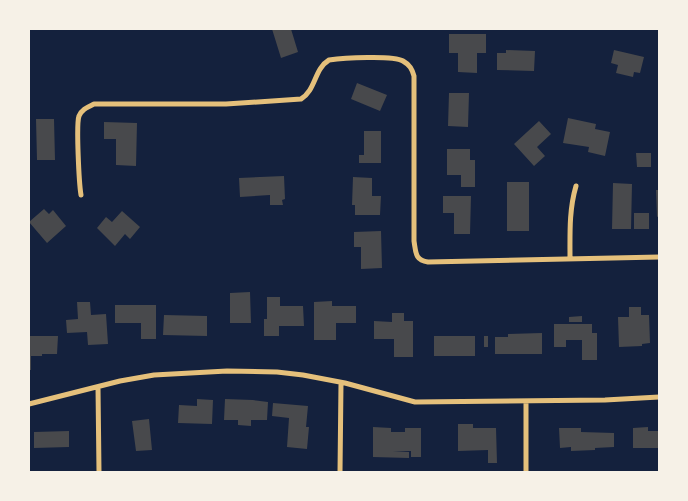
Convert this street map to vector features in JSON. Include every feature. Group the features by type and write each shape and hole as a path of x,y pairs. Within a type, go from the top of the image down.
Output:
{"street":[{"path":"81,195 78,178 78,117 86,107 94,104 226,104 301,99 308,95 318,71 329,60 390,58 404,61 412,69 414,76 414,241 416,257 428,262 659,257"},
{"path":"570,258 571,203 576,186"},
{"path":"29,404 98,386 154,375 227,371 277,372 341,382 415,402 659,397"},
{"path":"340,472 341,382"},
{"path":"98,386 99,472"},
{"path":"526,401 526,472"}],"building":[{"path":"272,29 291,29 298,52 281,58"},
{"path":"449,34 486,34 486,53 477,53 477,73 458,72 458,53 449,53"},
{"path":"506,50 535,51 534,71 497,70 497,53 506,53"},
{"path":"614,50 644,57 640,73 634,72 633,77 616,73 618,65 611,63"},
{"path":"357,83 387,95 380,111 351,99"},
{"path":"449,93 469,93 468,127 448,126"},
{"path":"568,118 596,124 595,129 610,132 605,156 588,152 589,147 563,143"},
{"path":"36,119 54,119 55,160 37,160"},
{"path":"539,121 551,134 537,147 545,156 534,166 514,144"},
{"path":"104,122 137,123 136,166 116,165 116,139 104,139"},
{"path":"364,131 381,131 381,163 359,163 359,155 364,155"},
{"path":"447,149 470,149 470,160 475,160 475,187 461,187 461,175 447,175"},
{"path":"636,153 651,153 651,167 637,167"},
{"path":"284,176 285,199 282,200 283,205 270,205 270,195 240,197 239,178"},
{"path":"353,177 372,178 372,196 381,196 380,215 355,215 355,205 352,205"},
{"path":"507,182 529,182 529,231 507,231"},
{"path":"613,183 632,184 631,229 612,229"},
{"path":"656,190 659,190 659,216 657,217"},
{"path":"443,196 471,196 470,234 454,234 454,213 443,213"},
{"path":"44,209 49,214 53,210 66,226 47,243 29,222"},
{"path":"122,211 140,227 130,239 125,234 115,246 97,228 106,217 112,222"},
{"path":"634,213 649,213 649,229 634,229"},
{"path":"381,231 382,268 361,269 361,247 354,247 354,232"},
{"path":"250,292 251,323 230,323 230,293"},
{"path":"267,297 280,297 280,306 303,306 304,326 279,326 279,336 264,336 264,319 267,319"},
{"path":"332,301 332,306 356,306 356,323 336,323 336,340 314,340 314,302"},
{"path":"77,302 90,302 91,315 106,314 108,344 88,345 87,332 67,333 66,320 78,319"},
{"path":"115,305 156,305 156,339 141,339 141,323 115,323"},
{"path":"629,307 641,307 641,315 649,315 650,343 642,344 642,346 619,347 618,317 629,317"},
{"path":"392,313 404,313 404,321 413,321 413,357 394,357 394,339 374,339 374,321 392,322"},
{"path":"164,315 207,316 207,336 163,335"},
{"path":"582,316 582,322 569,322 569,317"},
{"path":"554,324 592,324 592,333 597,333 597,360 582,360 582,340 566,340 566,347 554,347"},
{"path":"542,333 542,354 495,354 495,337 508,337 508,334"},
{"path":"29,336 58,336 57,354 31,356 31,370 29,370"},
{"path":"434,336 475,336 475,356 434,356"},
{"path":"484,336 488,336 488,347 484,347"},
{"path":"197,399 213,400 212,424 178,423 179,405 197,406"},
{"path":"225,399 268,402 267,420 251,420 251,426 238,425 238,420 224,420"},
{"path":"273,403 308,406 306,427 309,427 307,449 287,447 289,418 272,416"},
{"path":"149,419 152,450 136,451 132,421"},
{"path":"458,424 473,424 473,428 496,428 497,463 488,463 488,450 458,451"},
{"path":"373,427 391,428 391,432 405,432 405,428 421,428 421,457 411,457 411,451 393,451 409,452 409,458 373,457"},
{"path":"648,427 648,431 659,431 659,448 633,448 633,428"},
{"path":"559,428 581,428 581,432 614,433 614,447 571,451 571,447 560,448"},
{"path":"69,431 69,447 34,448 34,432"}]}
